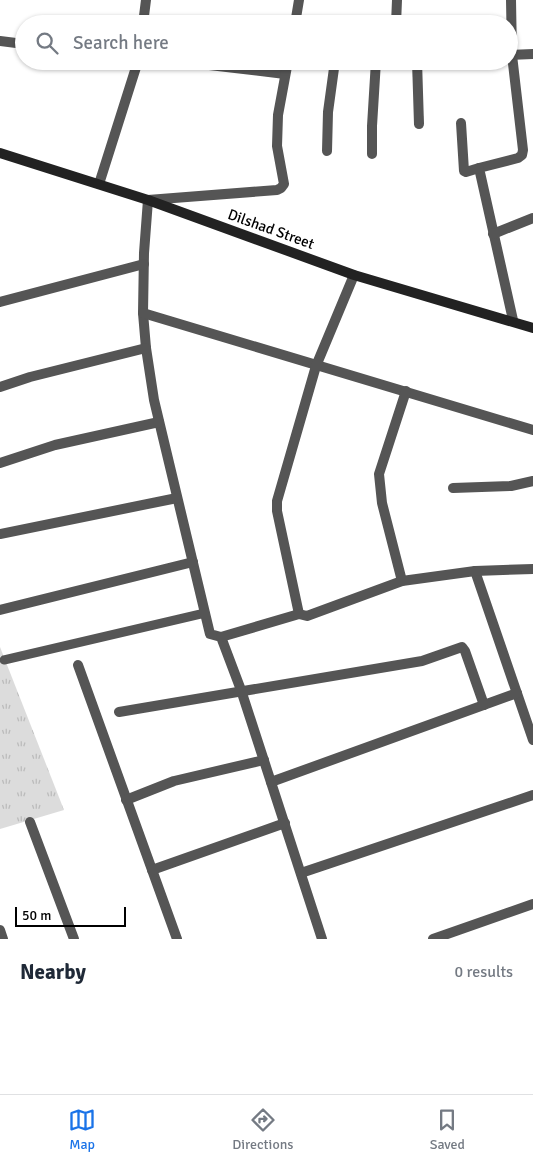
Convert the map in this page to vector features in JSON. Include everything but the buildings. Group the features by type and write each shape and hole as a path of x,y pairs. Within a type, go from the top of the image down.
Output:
{"street":[{"path":"144,15 146,0"},
{"path":"296,15 299,0"},
{"path":"396,15 397,0"},
{"path":"511,0 511,15"},
{"path":"0,41 15,43"},
{"path":"518,55 533,54"},
{"path":"99,184 135,70"},
{"path":"252,70 286,74"},
{"path":"287,70 278,116 277,146 284,184 281,188 277,190 148,200 143,313 146,348 154,400 210,634 221,637 299,614 308,616 402,581 475,571 533,569"},
{"path":"327,151 328,112 333,70"},
{"path":"372,154 375,70"},
{"path":"417,70 419,124"},
{"path":"461,122 464,171 518,158 522,155 523,150 513,70"},
{"name":"Dilshad Street","path":"1,154 148,200 354,275 513,320 533,328"},
{"path":"479,168 513,320"},
{"path":"493,234 533,218"},
{"path":"0,302 144,264"},
{"path":"299,614 277,511 277,501 316,366 354,275"},
{"path":"143,313 533,430"},
{"path":"0,388 30,377 146,348"},
{"path":"402,581 382,502 379,474 406,391"},
{"path":"0,463 55,445 159,422"},
{"path":"453,488 511,486 533,481"},
{"path":"0,534 178,498"},
{"path":"0,610 193,562"},
{"path":"475,571 533,740"},
{"path":"221,637 241,690 322,939"},
{"path":"119,712 422,660 462,647 466,651 484,705"},
{"path":"78,666 177,939"},
{"path":"271,782 517,693"},
{"path":"126,800 174,781 264,760"},
{"path":"301,873 533,795"},
{"path":"30,822 74,939"},
{"path":"152,870 285,823"},
{"path":"432,939 533,904"},
{"path":"0,930 3,939"}],"lane":[{"path":"4,660 205,613"}],"green space":[{"path":"0,647 64,810 0,829"}]}
